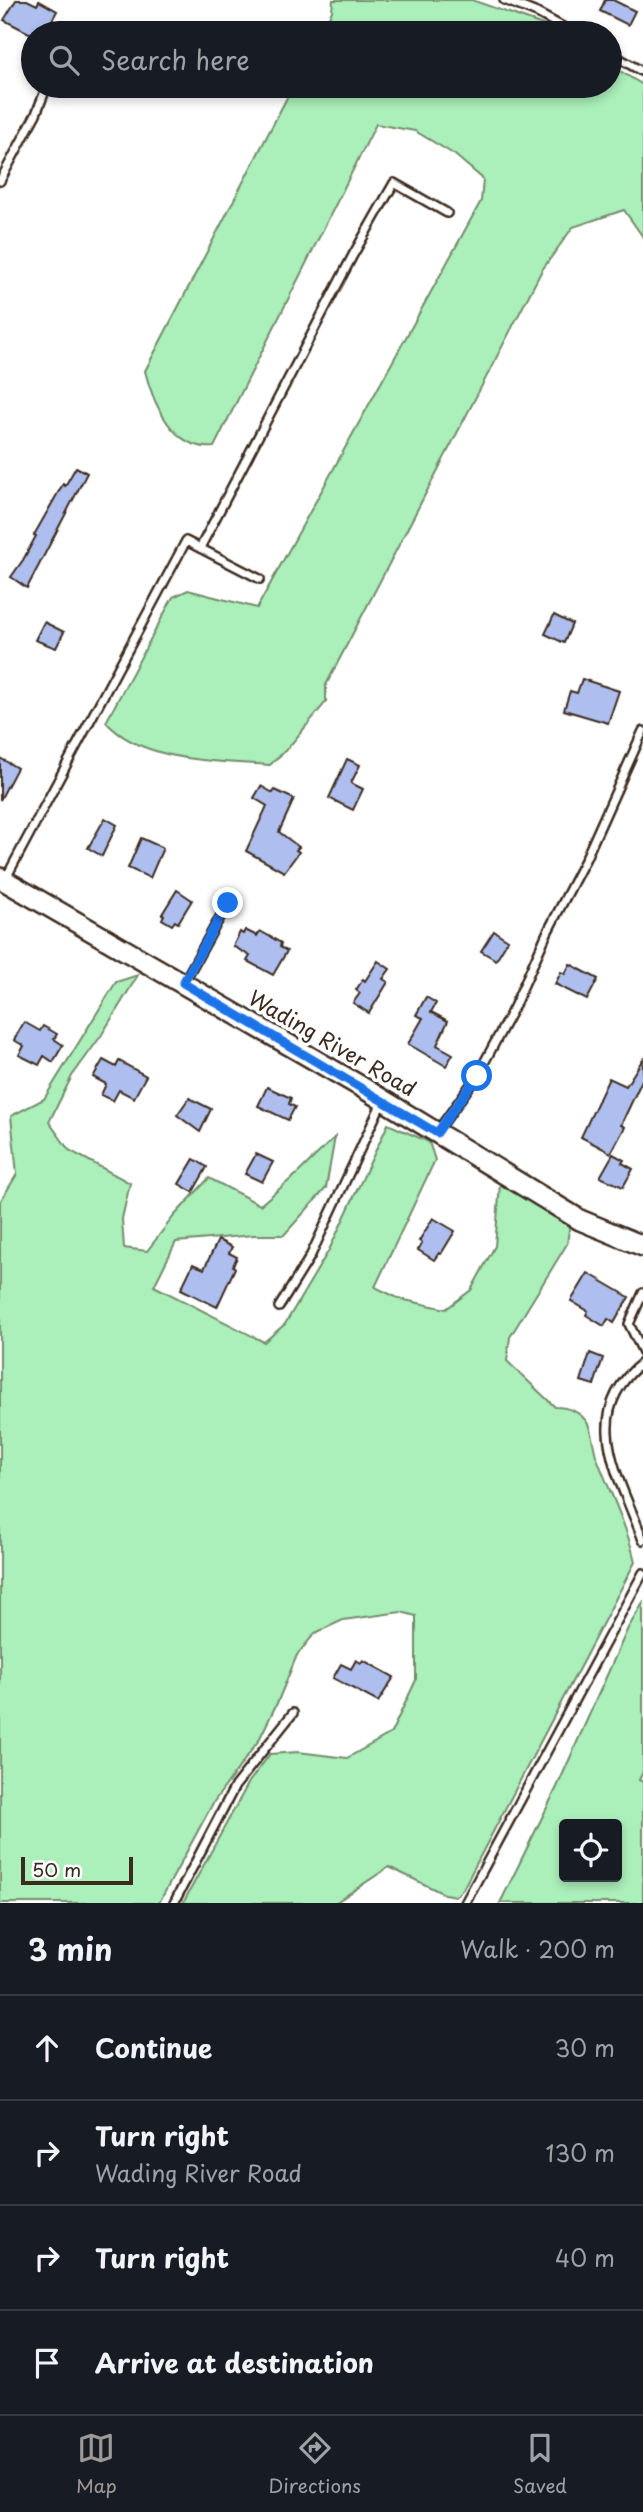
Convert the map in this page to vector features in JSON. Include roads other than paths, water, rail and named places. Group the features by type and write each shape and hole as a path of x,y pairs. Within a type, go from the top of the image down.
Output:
{"main road":[{"name":"Wading River Road","path":"2,879 383,1100 580,1220 643,1246"}],"lane":[{"path":"504,0 552,21"},
{"path":"622,60 643,72"},
{"path":"0,181 42,98"},
{"path":"200,548 353,255 394,183 447,213"},
{"path":"2,879 186,541 260,579"},
{"path":"437,1133 477,1076 514,1007 643,731"},
{"path":"183,983 228,903"},
{"path":"279,1307 310,1257 383,1100"},
{"path":"643,1293 629,1324 643,1352"},
{"path":"643,1362 618,1387 608,1412 608,1446 643,1540"},
{"path":"465,1903 643,1573"},
{"path":"174,1903 235,1786 293,1713"}]}
